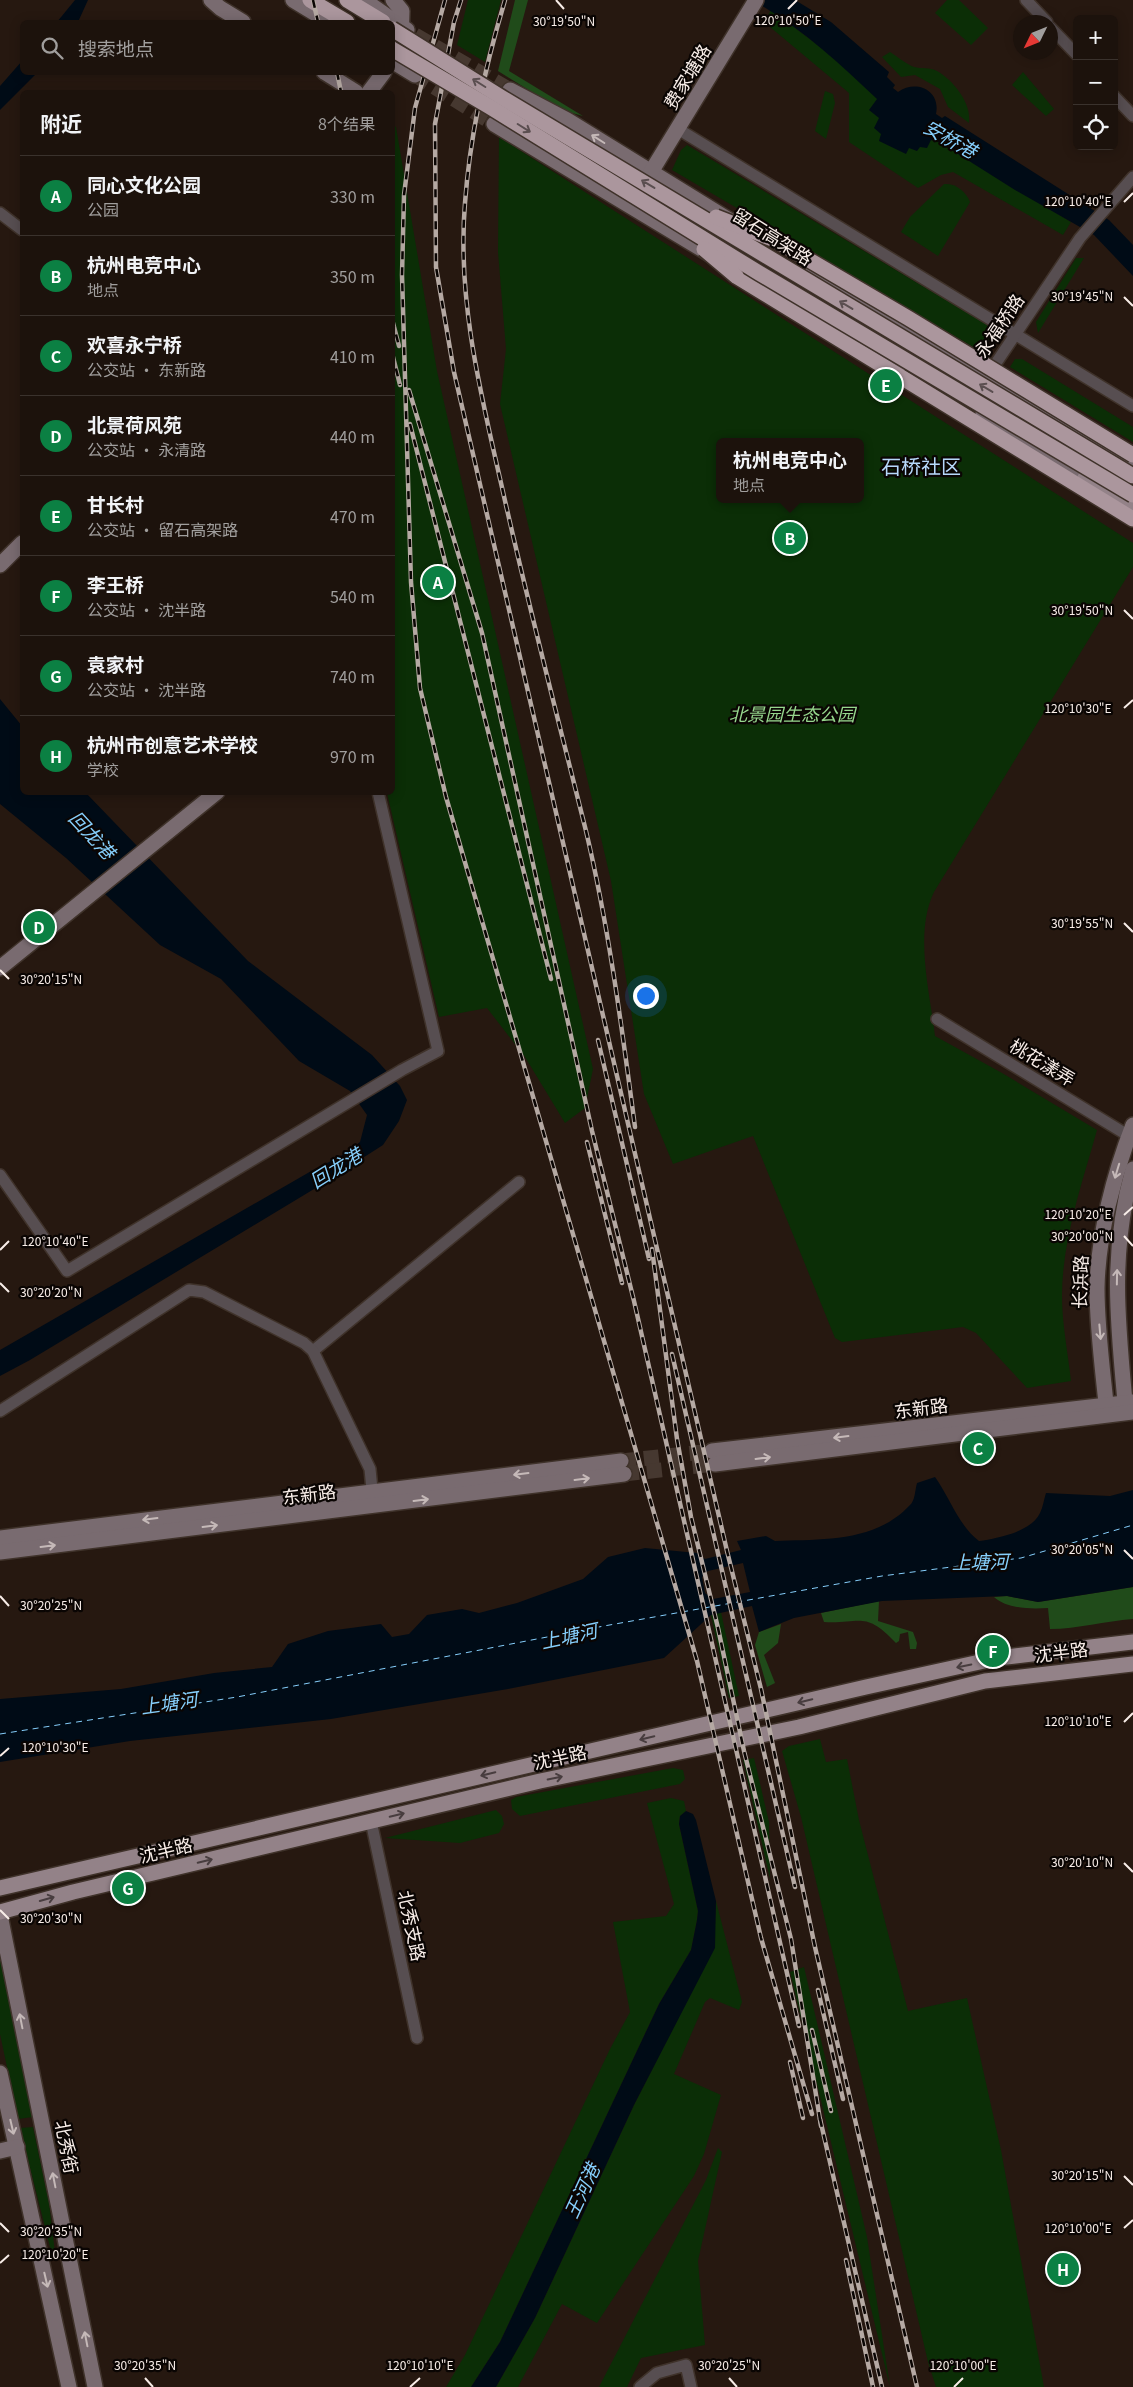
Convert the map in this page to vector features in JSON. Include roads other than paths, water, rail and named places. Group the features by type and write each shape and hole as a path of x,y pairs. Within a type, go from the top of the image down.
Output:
{"highway":[{"path":"310,0 344,20"},
{"path":"347,0 380,20"},
{"name":"留石高架路","path":"397,27 501,97 1133,476"},
{"name":"留石高架路","path":"395,51 490,107 667,217 1133,494"},
{"path":"674,199 775,240 1133,455"},
{"path":"667,217 736,276 1133,519"}],"main road":[{"path":"211,0 240,20"},
{"path":"293,0 326,20"},
{"path":"364,0 388,20"},
{"path":"393,0 402,11 397,27 401,43 395,55"},
{"name":"费家塘路","path":"651,172 756,0"},
{"path":"397,27 415,35"},
{"path":"395,63 415,75"},
{"path":"329,75 353,90"},
{"path":"370,90 382,75"},
{"path":"510,90 567,120 1133,464"},
{"path":"494,124 973,408 1133,507"},
{"path":"0,565 20,545"},
{"path":"0,968 213,795"},
{"name":"长浜路","path":"1107,1410 1098,1306 1099,1260 1114,1182 1131,1130"},
{"name":"长浜路","path":"1129,1407 1116,1302 1118,1250 1124,1201 1133,1169"},
{"name":"东新路","path":"714,1458 1129,1407"},
{"name":"东新路","path":"0,1552 373,1499 622,1468"},
{"name":"东新路","path":"0,1538 373,1499"},
{"name":"沈半路","path":"0,1888 890,1681 998,1658 1133,1642"},
{"name":"沈半路","path":"0,1913 73,1892 540,1781 799,1727 985,1681 1133,1664"},
{"name":"北秀街","path":"0,1913 95,2387"},
{"path":"0,2074 69,2387"},
{"path":"0,2151 16,2147"}],"street":[{"path":"1026,0 1040,15"},
{"path":"1058,35 1073,51"},
{"path":"1118,100 1133,116"},
{"path":"678,129 1133,406"},
{"name":"永福桥路","path":"987,376 1085,232 1133,178"},
{"path":"0,213 20,228"},
{"path":"0,1175 67,1271 402,1070 438,1051 379,795"},
{"name":"桃花漾弄","path":"937,1019 1131,1130"},
{"path":"313,1350 519,1182"},
{"path":"0,1411 189,1290 204,1292 304,1343 313,1350 370,1469 373,1499"},
{"name":"北秀支路","path":"372,1821 417,2038"},
{"path":"640,2387 643,2382 657,2373 686,2365 691,2387"}],"water":[{"path":"75,0 88,0 79,20 59,20"},
{"name":"安桥港","path":"752,0 795,0 831,22 889,72 887,77 895,85 893,88 898,92 912,87 926,89 935,99 937,106 936,114 942,118 945,116 1109,220 1133,245 1133,276 1094,235 1015,190 939,142 931,140 927,148 920,147 917,151 909,148 906,154 879,141 881,134 874,128 879,118 869,110 877,99 833,58 802,33"},
{"path":"20,63 20,75 35,75 0,110 0,86"},
{"name":"回龙港","path":"0,699 20,724 20,795 88,795 248,961 372,1055 400,1086 407,1100 399,1121 383,1145 319,1186 30,1360 0,1376 0,1350 313,1170 341,1156 360,1142 367,1115 350,1091 299,1061 221,979 160,945 66,858 0,804"},
{"name":"上塘河","path":"935,1477 960,1520 979,1541 1013,1533 1036,1520 1046,1493 1110,1496 1133,1490 1133,1587 1038,1602 1007,1596 882,1601 794,1618 759,1632 752,1606 711,1615 664,1658 508,1689 331,1719 130,1741 0,1762 0,1699 121,1689 214,1673 272,1667 288,1644 328,1631 381,1624 392,1637 409,1634 427,1615 462,1609 479,1613 517,1603 583,1579 608,1557 645,1548 697,1553 705,1559 741,1550 737,1541 766,1536 775,1541 811,1540 864,1533 896,1517 910,1505 914,1498 917,1483","holes":["743,1563 750,1592 713,1599 705,1593 702,1577 708,1571"]},
{"name":"王河港","path":"686,1811 693,1814 696,1820 716,1901 715,1948 634,2105 535,2318 496,2387 471,2387 500,2342 659,2004 691,1950 698,1911 679,1824 680,1816"}],"tunnel":[{"path":"415,35 510,90"},
{"path":"415,75 494,124"},
{"path":"621,1461 712,1451"},
{"path":"624,1474 715,1464"}],"railway":[{"path":"313,0 318,20"},
{"path":"445,0 415,108 404,195 402,275 411,582 420,688 446,797 697,1661 761,1938 812,2114"},
{"path":"461,0 454,22 435,124 436,267 454,372 727,1551 761,1689 815,1947 917,2387"},
{"path":"505,0 479,101 467,177 463,239 467,309 478,379 493,448 602,904 635,1127"},
{"path":"338,75 341,90"},
{"path":"395,331 399,346"},
{"path":"395,365 400,385"},
{"path":"409,390 482,633 592,1131 634,1301 799,2026"},
{"path":"410,424 551,979"},
{"path":"598,1040 649,1259"},
{"path":"587,1142 622,1283"},
{"path":"652,1249 677,1439 691,1517 718,1628 744,1751 791,1939 821,2126"},
{"path":"672,1354 795,1887"},
{"path":"818,1990 843,2099"},
{"path":"812,2030 831,2111"},
{"path":"790,2062 803,2118"},
{"path":"820,2119 882,2387"},
{"path":"846,2260 873,2387"}],"place":[{"name":"甘长村","path":"886,385"},
{"name":"杭州电竞中心","path":"790,538"},
{"name":"同心文化公园","path":"438,582"},
{"name":"北景荷风苑","path":"39,927"},
{"name":"欢喜永宁桥","path":"978,1448"},
{"name":"李王桥","path":"993,1651"},
{"name":"袁家村","path":"128,1888"},
{"name":"杭州市创意艺术学校","path":"1063,2269"}],"district":[{"name":"石桥社区","path":"921,467"}],"park label":[{"name":"北景园生态公园","path":"792,715"}]}
